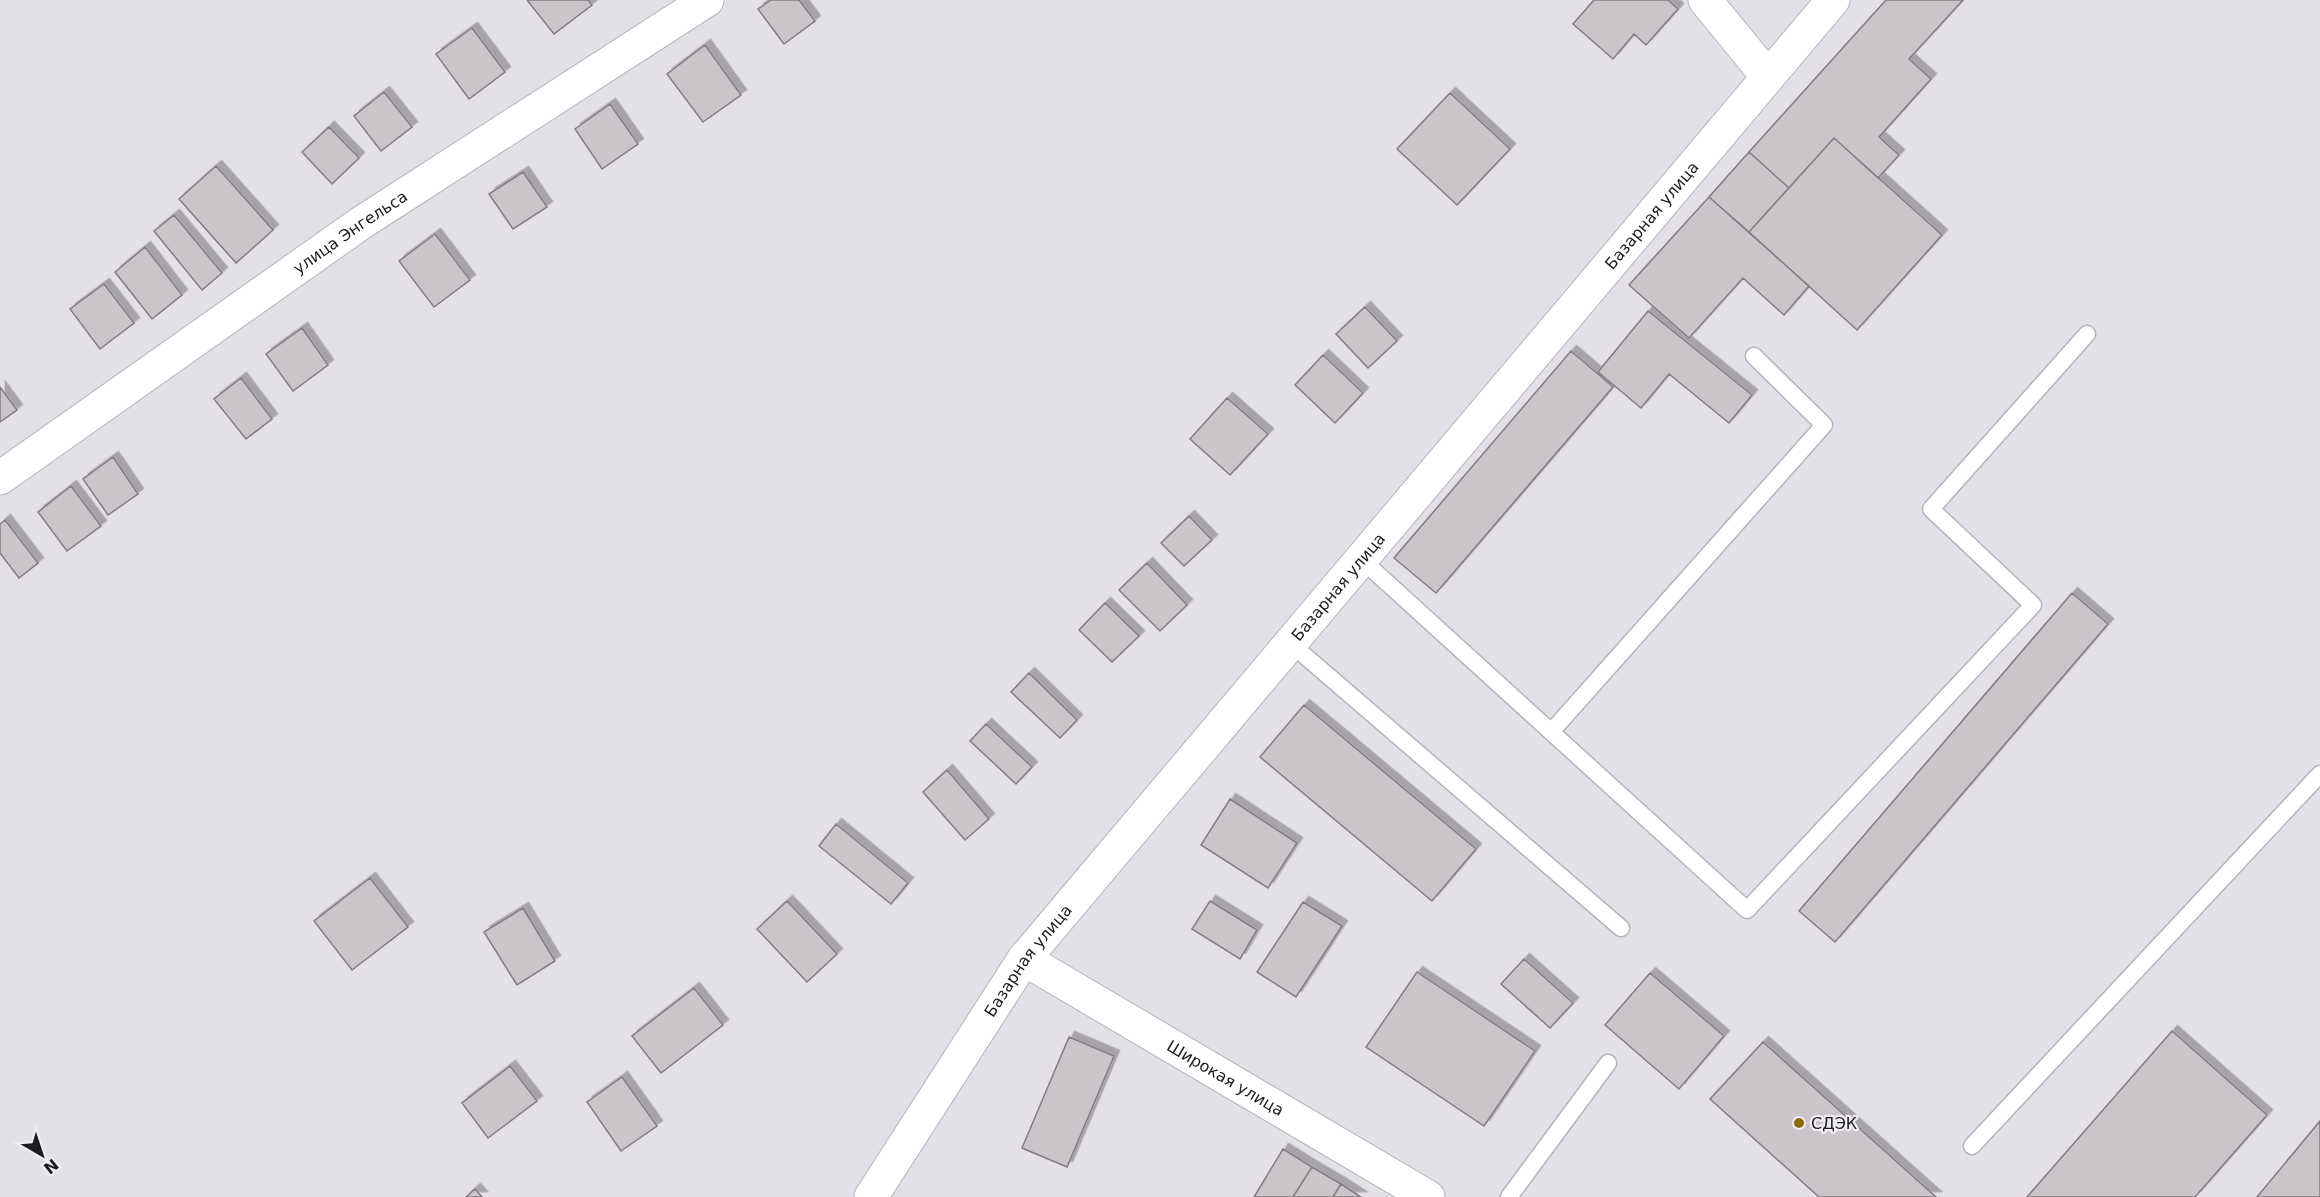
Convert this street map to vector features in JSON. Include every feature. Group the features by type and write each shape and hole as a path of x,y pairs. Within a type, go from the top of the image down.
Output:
{"street":[{"name":"улица Энгельса","path":"0,478 361,223 707,0"},
{"path":"1705,0 1768,77"},
{"name":"Базарная улица","path":"871,1197 1024,959 1833,0"},
{"name":"Широкая улица","path":"1024,959 1428,1197"}],"lane":[{"path":"1361,559 1747,910 2033,605 1931,509 2087,334"},
{"path":"1551,732 1824,425 1754,356"},
{"path":"1290,643 1621,928"},
{"path":"1972,1146 2320,774"},
{"path":"1509,1197 1608,1063"}],"building":[{"path":"527,0 588,0 592,5 554,34"},
{"path":"771,0 799,0 815,21 784,44 758,9"},
{"path":"1594,0 1668,0 1678,9 1646,45 1634,34 1613,59 1573,24"},
{"path":"1886,0 1963,0 1909,59 1931,79 1879,137 1899,155 1878,178 1834,138 1789,188 1749,152"},
{"path":"472,28 505,72 469,99 436,54"},
{"path":"705,45 741,95 703,122 667,74"},
{"path":"384,92 412,127 381,151 354,116"},
{"path":"1450,93 1510,149 1457,205 1397,149"},
{"path":"610,104 638,144 602,169 575,129"},
{"path":"329,127 359,158 332,184 302,152"},
{"path":"1834,138 1942,235 1857,330 1749,232"},
{"path":"1749,152 1789,188 1749,232 1709,197"},
{"path":"216,166 273,230 236,263 179,199"},
{"path":"523,172 547,207 513,229 489,194"},
{"path":"1709,197 1809,286 1784,315 1743,278 1689,338 1629,285"},
{"path":"174,215 222,273 202,290 154,231"},
{"path":"435,234 470,280 434,307 399,261"},
{"path":"145,247 182,295 152,319 115,272"},
{"path":"104,284 134,323 100,349 70,309"},
{"path":"1365,307 1397,341 1368,368 1336,334"},
{"path":"1648,311 1752,395 1729,423 1669,374 1641,408 1598,372"},
{"path":"302,328 328,365 293,391 266,354"},
{"path":"1571,351 1613,387 1436,593 1394,558"},
{"path":"1323,355 1363,393 1335,423 1295,385"},
{"path":"241,378 272,419 246,439 214,399"},
{"path":"0,387 17,410 0,422"},
{"path":"1227,398 1268,434 1230,475 1190,439"},
{"path":"113,457 138,494 108,515 83,479"},
{"path":"71,486 101,526 67,551 38,512"},
{"path":"1189,516 1212,540 1184,566 1161,543"},
{"path":"5,520 38,563 19,578 0,553 0,524"},
{"path":"1147,563 1187,605 1160,631 1119,590"},
{"path":"2072,593 2108,624 1835,942 1799,911"},
{"path":"1105,603 1139,636 1112,662 1079,630"},
{"path":"1029,673 1077,720 1060,738 1011,692"},
{"path":"1304,705 1476,849 1432,901 1260,757"},
{"path":"986,724 1032,767 1016,784 970,741"},
{"path":"947,770 989,819 965,840 923,792"},
{"path":"1230,799 1297,843 1268,888 1201,845"},
{"path":"836,824 908,883 891,904 819,846"},
{"path":"370,878 408,927 352,970 314,921"},
{"path":"787,901 837,954 807,982 757,929"},
{"path":"1210,901 1257,930 1240,959 1192,929"},
{"path":"1303,902 1342,926 1296,997 1257,972"},
{"path":"523,908 555,961 517,985 484,932"},
{"path":"1524,959 1573,1003 1550,1028 1501,984"},
{"path":"1417,972 1535,1051 1484,1126 1366,1047"},
{"path":"1650,973 1724,1036 1679,1089 1605,1025"},
{"path":"694,988 723,1025 661,1073 632,1036"},
{"path":"2172,1031 2267,1115 2195,1197 2027,1197"},
{"path":"1069,1037 1114,1056 1067,1167 1022,1148"},
{"path":"1763,1042 1936,1197 1819,1197 1710,1099"},
{"path":"510,1066 537,1101 488,1138 462,1103"},
{"path":"622,1077 657,1126 621,1151 587,1102"},
{"path":"2320,1121 2320,1197 2257,1197"},
{"path":"1283,1149 1312,1167 1293,1197 1254,1197"},
{"path":"1312,1167 1341,1184 1333,1197 1293,1197"},
{"path":"1341,1184 1361,1197 1333,1197"},
{"path":"475,1189 482,1197 466,1197"}],"place":[{"name":"СДЭК","path":"1799,1123"}]}
